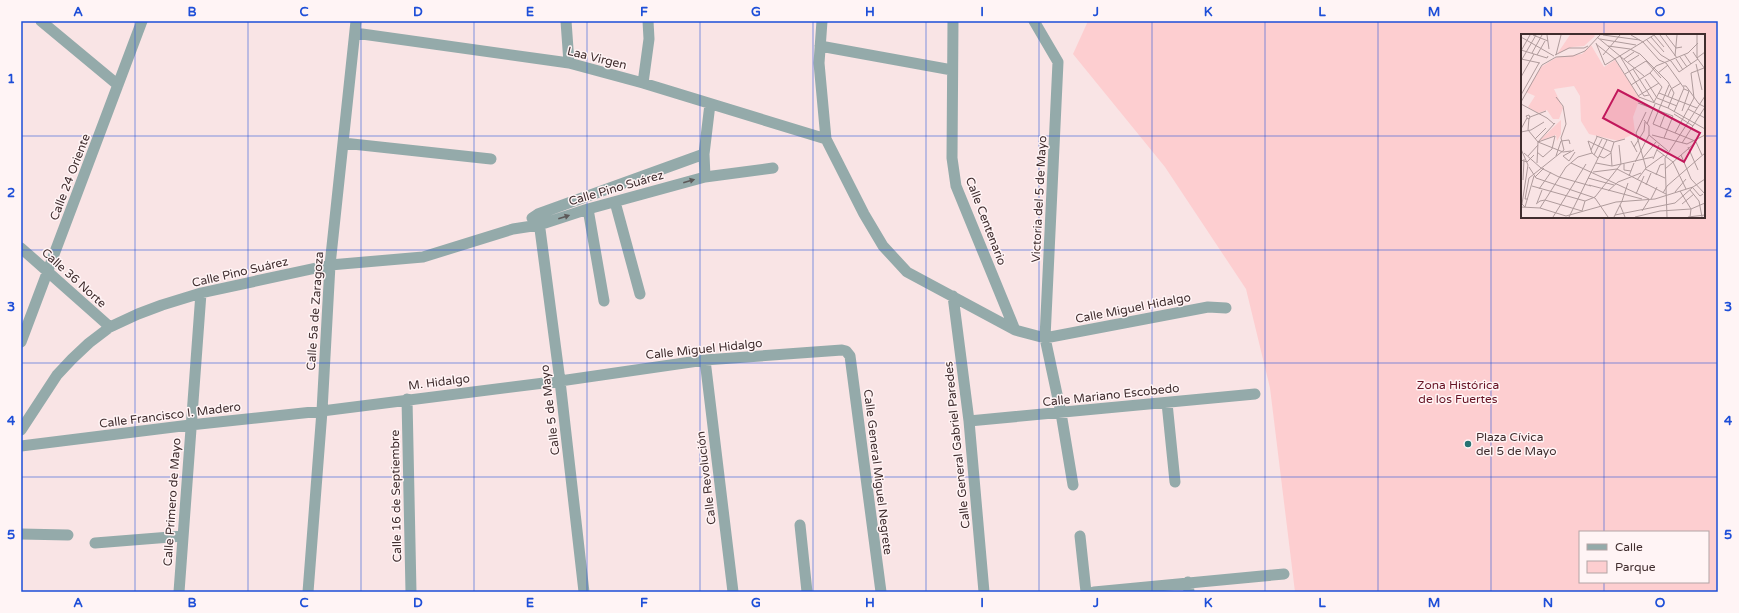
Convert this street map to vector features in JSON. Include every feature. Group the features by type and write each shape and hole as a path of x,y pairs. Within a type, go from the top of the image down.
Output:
{"street":[{"path":"41,21 118,85"},
{"name":"Calle 24 Oriente","path":"21,342 142,21"},
{"path":"566,21 569,63"},
{"path":"643,83 649,39 648,21"},
{"path":"822,21 820,46 826,139 864,214 883,246 907,272 1015,330 1045,338"},
{"name":"Calle Centenario","path":"953,21 952,158 956,186 1015,330"},
{"name":"Victoria del 5 de Mayo","path":"1034,21 1058,62 1045,338 1061,413 1073,485"},
{"name":"Laa Virgen","path":"357,26 569,63 643,83 826,139"},
{"name":"Calle 5a de Zaragoza","path":"308,592 322,411 330,265 357,26"},
{"path":"820,46 952,70"},
{"path":"705,176 704,154 710,104"},
{"path":"343,144 490,159"},
{"name":"Calle Pino Suárez","path":"21,430 62,370 89,343 110,328 138,314 201,293 330,265 423,257 539,220 640,177 704,154"},
{"name":"Calle Pino Suárez","path":"539,220 615,202 705,176 773,168"},
{"path":"640,177 644,193"},
{"path":"615,202 640,294"},
{"path":"588,209 604,301"},
{"name":"Calle 5 de Mayo","path":"539,220 560,381 584,592"},
{"name":"Calle 36 Norte","path":"21,248 110,328"},
{"name":"Calle Primero de Mayo","path":"179,592 190,425 201,293"},
{"name":"Calle General Gabriel Paredes","path":"953,296 969,421 984,592"},
{"name":"Calle Miguel Hidalgo","path":"1045,338 1208,307 1226,308"},
{"name":"Calle Miguel Hidalgo","path":"560,381 705,360 842,350 846,351 850,356"},
{"name":"Calle General Miguel Negrete","path":"850,356 881,592"},
{"name":"Calle Revolución","path":"705,360 734,592"},
{"name":"M. Hidalgo","path":"322,411 407,399 560,381"},
{"name":"Calle Mariano Escobedo","path":"969,421 1255,394"},
{"name":"Calle 16 de Septiembre","path":"407,399 411,592"},
{"path":"1167,403 1175,482"},
{"name":"Calle Francisco I. Madero","path":"21,446 190,425 322,411"},
{"path":"800,525 807,592"},
{"path":"21,534 68,534"},
{"path":"95,543 183,536"},
{"path":"1080,536 1086,592"},
{"path":"1094,592 1189,587 1284,574"}],"green space":[{"name":"Zona Histórica de los Fuertes","path":"1088,21 1718,21 1718,592 1295,592 1270,388 1246,289 1165,167 1073,54"}],"place":[{"name":"Plaza Cívica del 5 de Mayo","path":"1468,444"}]}
